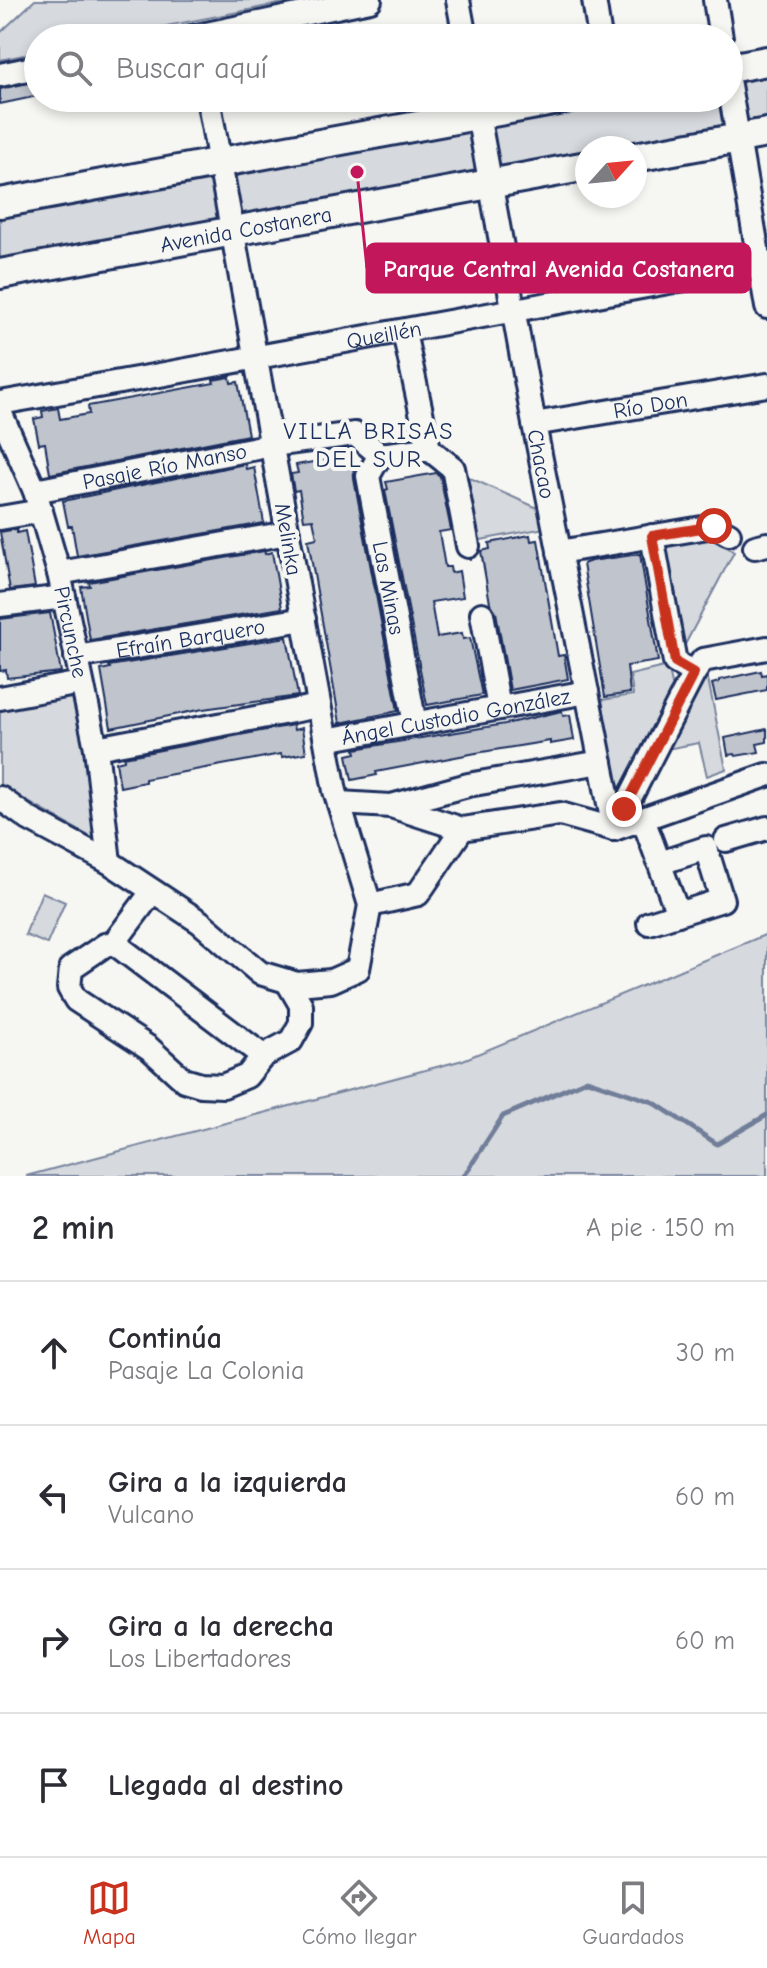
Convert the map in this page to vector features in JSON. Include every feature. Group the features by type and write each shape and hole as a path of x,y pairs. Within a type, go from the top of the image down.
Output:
{"main road":[{"path":"743,65 767,61"},
{"path":"0,203 220,162 449,112"},
{"path":"647,155 767,133"},
{"name":"Avenida Costanera","path":"0,274 575,168"}],"street":[{"path":"256,24 370,0"},
{"path":"458,0 462,24"},
{"path":"594,0 598,24"},
{"path":"715,0 719,24"},
{"path":"0,75 24,70"},
{"name":"Melinka","path":"211,112 337,797 370,905"},
{"name":"Chacao","path":"478,112 534,424 614,829"},
{"path":"734,112 763,265 767,307"},
{"name":"Queillén","path":"0,403 763,265"},
{"path":"404,332 429,449 453,468 468,546"},
{"name":"Río Don","path":"534,424 767,385"},
{"name":"Pircunche","path":"0,412 38,501 59,573 96,748 109,862"},
{"name":"Pasaje Río Manso","path":"0,518 38,501 272,445 355,434 380,455"},
{"path":"380,455 429,449"},
{"name":"Las Minas","path":"380,455 368,476 415,724"},
{"path":"559,552 714,526 729,534"},
{"path":"59,573 288,533"},
{"path":"652,536 675,662 694,673"},
{"path":"0,605 64,597"},
{"path":"482,614 499,708"},
{"name":"Efraín Barquero","path":"76,657 304,619"},
{"path":"614,829 703,660 767,648"},
{"path":"0,698 81,683"},
{"name":"Ángel Custodio González","path":"326,740 587,692"},
{"name":"Ángel Custodio González","path":"96,748 319,706"},
{"path":"391,806 468,785 601,762"},
{"path":"337,797 391,806 462,829 560,814 614,829 767,775"},
{"path":"0,798 29,819 109,862 200,922 260,973 297,984 331,981 358,969 370,905 418,894 462,829"},
{"path":"643,819 678,914"},
{"path":"726,840 767,828"},
{"path":"649,923 722,900 706,848 660,863"},
{"path":"152,892 114,943 105,945 71,968 69,988 76,1000 149,1048 184,1080 223,1086 247,1076 263,1056 291,1041 301,1023 301,1005 287,981"},
{"path":"114,943 263,1056"}],"shaded area":[{"path":"35,0 299,0 176,24 24,24 24,55 0,60 0,33"},
{"path":"767,65 767,130 647,146 647,136 575,136 575,165 0,269 0,209 221,164 507,112 743,112 743,69"},
{"path":"461,474 542,510 545,528 475,541"},
{"path":"706,532 734,552 680,654 660,557 665,539"},
{"path":"668,666 673,689 617,794 602,700 633,695 630,675"},
{"path":"707,674 726,769 707,776 699,743 667,749"},
{"path":"76,689 102,836 98,841 0,786 0,703"},
{"path":"42,892 65,902 47,944 25,935"},
{"path":"767,934 767,1176 26,1176 463,1060"}],"building":[{"path":"24,84 24,99 0,104 0,89"},
{"path":"230,377 231,383 238,382 248,435 50,474 45,443 39,444 34,419 43,417 42,411 58,408 60,419 89,414 88,406 214,383 213,380"},
{"path":"353,455 354,479 398,711 340,723 308,540 317,538 313,519 304,520 299,490 294,491 291,474 298,473 296,465"},
{"path":"245,464 246,469 254,467 264,523 77,556 72,526 68,526 63,501"},
{"path":"436,473 440,476 451,530 439,532 445,567 450,567 451,573 459,571 463,597 431,602 437,637 462,633 463,639 470,638 482,695 427,705 385,490 388,489 386,482"},
{"path":"17,529 17,533 25,531 35,587 10,590 0,532"},
{"path":"530,535 531,541 538,540 558,656 564,655 568,679 510,690 481,551 490,549 489,543"},
{"path":"264,551 265,554 272,552 282,608 90,640 81,587 90,586 89,582"},
{"path":"640,554 658,661 627,666 630,693 605,697 583,564"},
{"path":"50,613 61,672 7,678 6,670 0,671 0,619"},
{"path":"287,637 298,696 203,709 111,728 101,670 109,666"},
{"path":"761,671 762,675 767,674 767,690 716,700 712,684"},
{"path":"562,711 563,716 570,715 574,740 476,753 376,772 377,775 352,780 347,755 356,753 355,749 505,724"},
{"path":"293,725 294,730 302,728 306,753 282,757 281,754 145,779 145,782 120,787 116,762 124,760 124,757"},
{"path":"767,729 767,742 757,744 759,752 728,755 725,738"}],"waterway":[{"path":"464,1176 503,1116 587,1080 653,1102 717,1144 767,1115"}],"place":[{"name":"Parque Central Avenida Costanera","path":"357,172"}],"district":[{"name":"VILLA BRISAS DEL SUR","path":"369,445"}],"route":[{"path":"624,809 694,673 675,662 652,536 714,526"}]}
